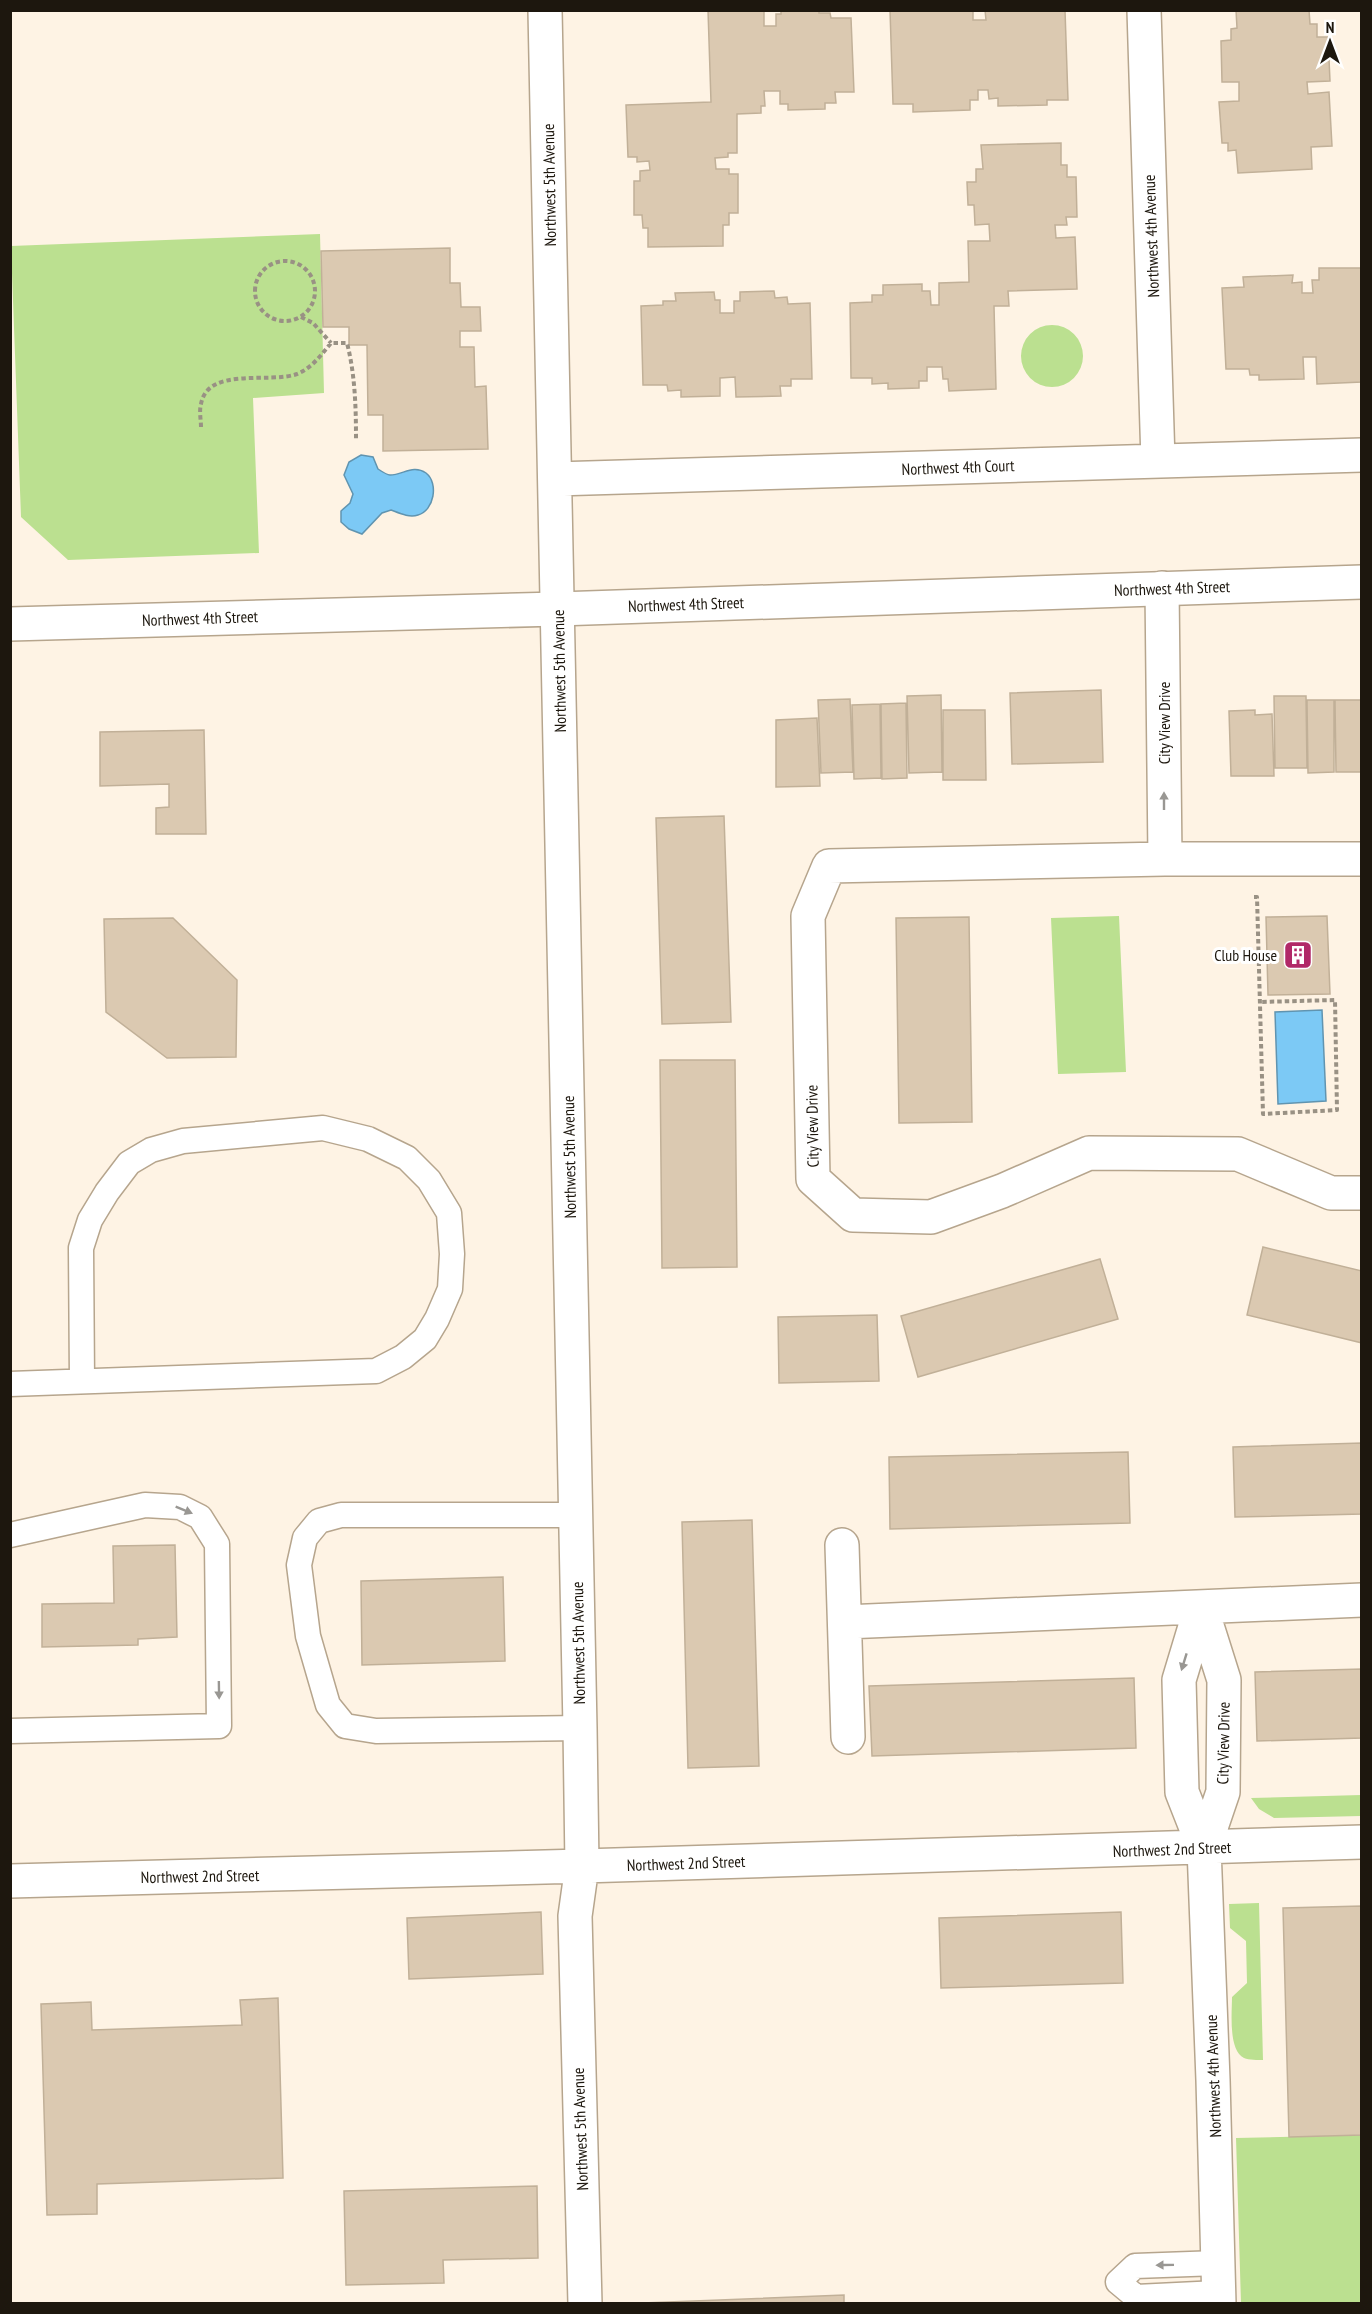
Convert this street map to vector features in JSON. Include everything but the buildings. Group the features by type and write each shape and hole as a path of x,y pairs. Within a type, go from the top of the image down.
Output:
{"street":[{"name":"Northwest 5th Avenue","path":"545,10 580,1728 582,1866 575,1916 585,2304"},
{"name":"Northwest 4th Avenue","path":"1144,10 1158,461"},
{"name":"Northwest 4th Court","path":"555,479 1362,455"},
{"name":"Northwest 4th Street","path":"10,624 558,609 1362,582"},
{"name":"City View Drive","path":"1162,588 1165,859"},
{"name":"City View Drive","path":"1362,859 1165,859 829,866 808,916 813,1179 853,1215 931,1217 1002,1191 1089,1153 1238,1154 1331,1193 1362,1193"},
{"path":"842,1545 848,1737"},
{"path":"845,1622 1362,1600"},
{"name":"City View Drive","path":"1201,1606 1224,1680 1223,1792 1204,1848"},
{"path":"1201,1606 1179,1680 1182,1792 1204,1848"},
{"name":"Northwest 2nd Street","path":"10,1881 1362,1842"},
{"name":"Northwest 4th Avenue","path":"1204,1848 1214,2080 1218,2287"}],"lane":[{"path":"10,1384 376,1371 411,1351 425,1339 437,1319 450,1289 452,1254 449,1213 429,1180 407,1158 368,1139 323,1128 183,1141 151,1149 129,1164 107,1192 90,1220 81,1248 82,1381"},
{"path":"10,1535 145,1505 180,1507 200,1517 217,1544 219,1726 10,1731"},
{"path":"575,1515 341,1515 319,1521 305,1538 299,1564 308,1636 328,1705 345,1726 376,1731 580,1728"}],"path":[{"path":"301,317 309,311 316,292 311,273 294,261 285,260 266,267 259,275 255,294 264,313 282,321 291,321 301,317 313,323 331,343 347,343 351,358 356,405 356,439"},
{"path":"201,427 201,403 210,387 224,379 280,377 296,374 311,367 331,343"},
{"path":"1246,897 1257,897 1263,1113 1337,1110 1335,1000 1260,1002"}],"green space":[{"path":"320,234 324,393 253,398 259,553 68,560 21,517 11,246"},
{"path":"1052,325 1064,327 1074,334 1081,344 1083,356 1081,368 1074,378 1064,385 1052,387 1040,385 1030,378 1023,368 1021,356 1023,344 1030,334 1040,327"},
{"path":"1119,916 1126,1072 1058,1074 1051,918"},
{"path":"1361,1795 1361,1816 1274,1818 1259,1809 1251,1798"},
{"path":"1259,1903 1263,2060 1254,2060 1246,2059 1239,2054 1233,2039 1232,1997 1247,1983 1246,1941 1230,1928 1229,1904"},
{"path":"1361,2135 1361,2303 1241,2303 1236,2138"}],"water":[{"path":"361,455 373,457 378,469 389,475 412,470 426,473 433,490 428,508 415,516 391,510 382,513 362,534 349,529 341,522 341,511 350,503 353,494 344,475 349,462"},
{"path":"1322,1010 1326,1101 1278,1104 1275,1012"}],"place":[{"name":"Club House","path":"1298,955"}]}
